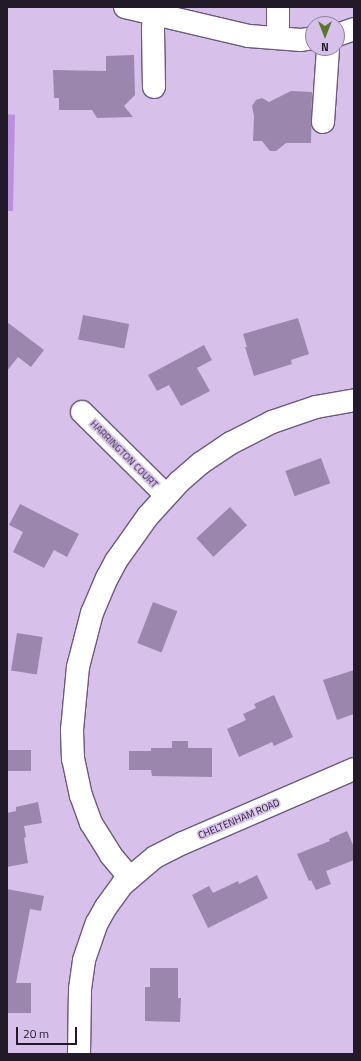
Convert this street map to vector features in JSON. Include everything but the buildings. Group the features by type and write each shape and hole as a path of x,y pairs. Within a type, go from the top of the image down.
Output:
{"street":[{"path":"126,7 154,10 249,36 305,39"},
{"path":"278,7 278,38"},
{"path":"154,10 154,87"},
{"path":"323,122 327,56"},
{"path":"130,878 101,840 91,823 76,778 72,749 75,685 84,640 94,608 107,578 131,538 166,495 201,463 247,434 272,422 316,407 354,400"},
{"name":"HARRINGTON COURT","path":"82,412 166,495"},
{"name":"CHELTENHAM ROAD","path":"79,1054 80,989 84,960 97,923 117,892 130,878 155,857 183,842 354,769"}],"shaded area":[{"path":"7,114 15,115 13,211 7,211"}]}
